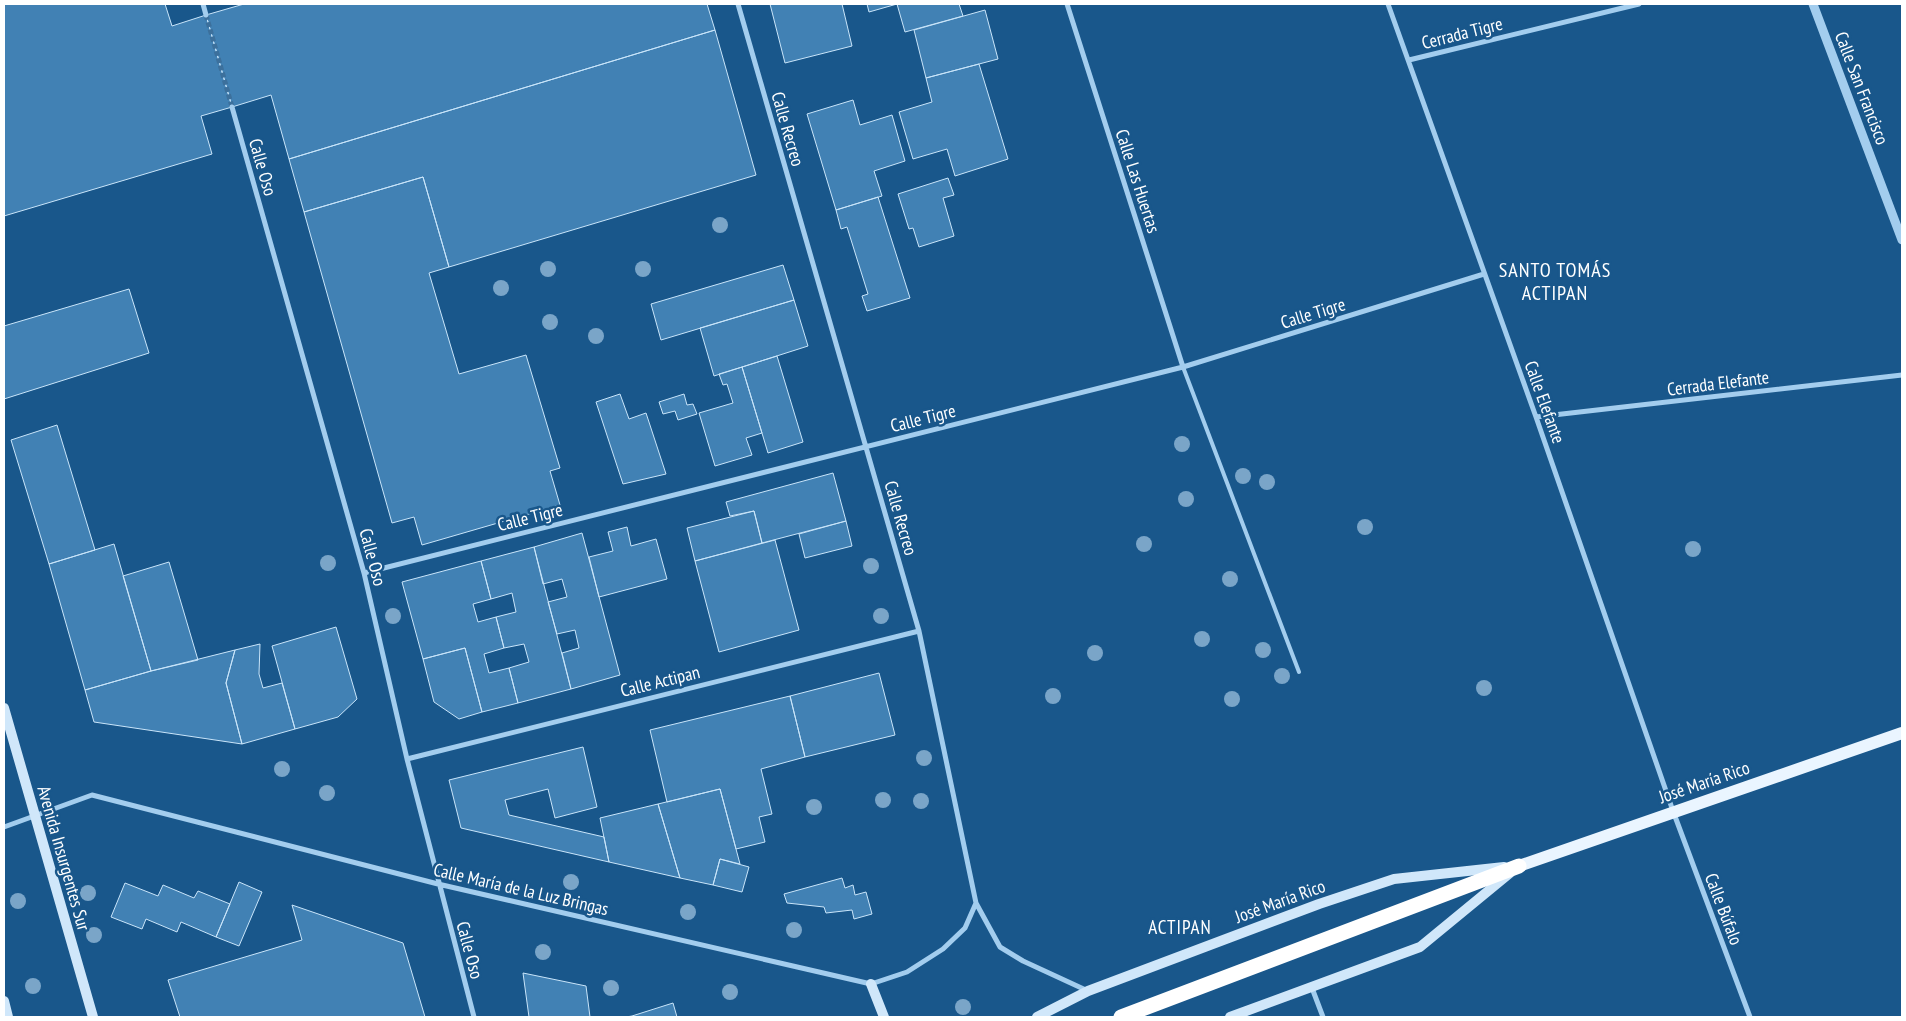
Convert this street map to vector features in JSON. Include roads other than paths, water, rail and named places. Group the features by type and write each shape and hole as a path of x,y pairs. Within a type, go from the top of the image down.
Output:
{"highway":[{"path":"1121,1017 1519,866"}],"main road":[{"name":"Avenida Insurgentes Sur","path":"4,708 93,1017"},
{"name":"José María Rico","path":"1037,1017 1088,991 1320,904 1394,879 1519,866 1902,733"},
{"name":"José María Rico","path":"1230,1017 1420,947 1519,866"},
{"path":"871,984 884,1017"},
{"path":"4,1001 8,1017"}],"street":[{"path":"203,4 206,15"},
{"name":"Calle Recreo","path":"738,4 920,631 976,903 1000,948 1088,991"},
{"name":"Calle Las Huertas","path":"1067,4 1183,367"},
{"name":"Calle Elefante","path":"1388,4 1536,417 1673,811"},
{"name":"Cerrada Tigre","path":"1409,60 1639,4"},
{"name":"Calle San Francisco","path":"1813,4 1902,240"},
{"name":"Calle Oso","path":"232,107 364,573 407,759 474,1017"},
{"name":"Calle Tigre","path":"364,573 1183,367 1484,274"},
{"name":"Cerrada Elefante","path":"1536,417 1902,375"},
{"name":"Calle Actipan","path":"407,759 920,631"},
{"name":"Calle María de la Luz Bringas","path":"4,827 92,795 438,884 871,984"},
{"name":"Calle Búfalo","path":"1673,811 1750,1017"},
{"path":"871,984 906,972 943,949 965,928 976,903"},
{"path":"1312,988 1323,1017"}],"lane":[{"path":"1183,367 1299,672"}],"tunnel":[{"path":"206,15 232,107"}],"district":[{"name":"SANTO TOMÁS ACTIPAN","path":"1555,282"},
{"name":"ACTIPAN","path":"1180,927"}]}
